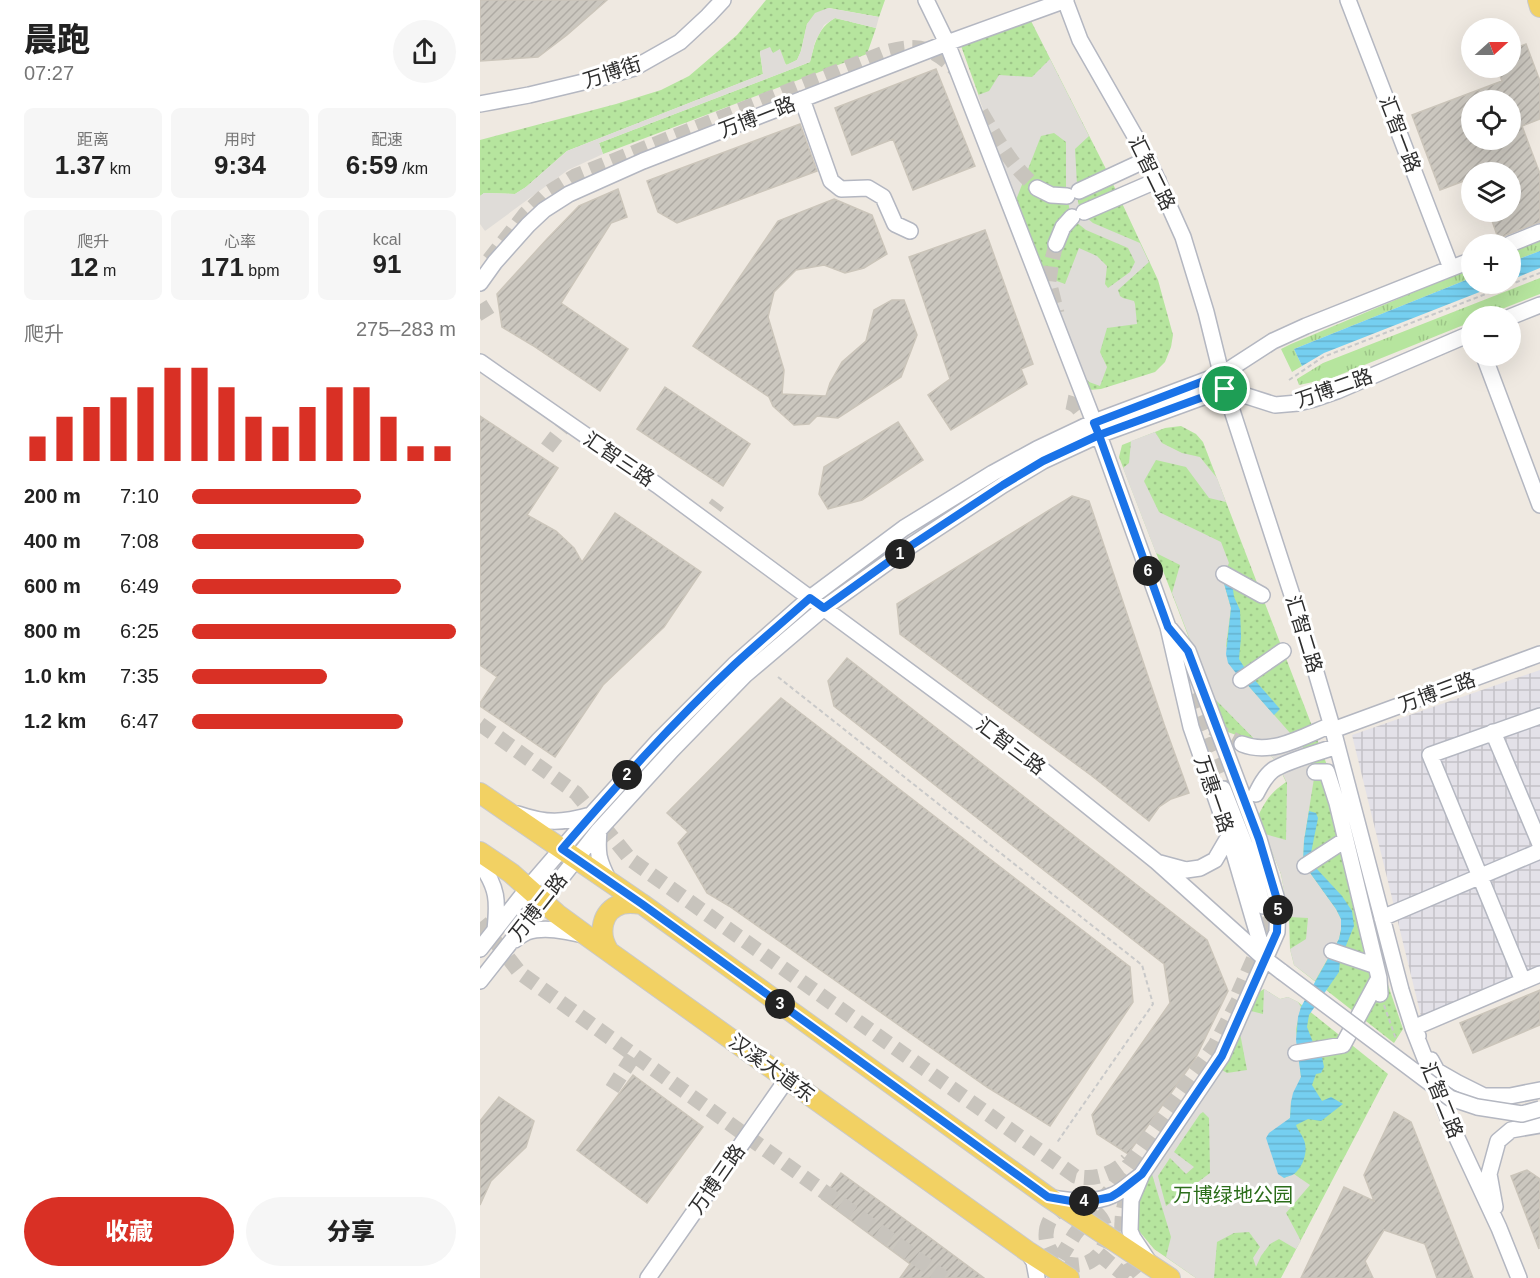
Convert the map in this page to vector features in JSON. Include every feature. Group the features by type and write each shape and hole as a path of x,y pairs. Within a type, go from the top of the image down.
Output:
{"main road":[{"path":"1538,0 1540,7"},
{"path":"480,793 642,904 1048,1197 1170,1278"},
{"name":"汉溪大道东","path":"480,852 511,873 557,914 587,936 1027,1251 1069,1278"},
{"path":"608,950 602,936 602,926 606,916 620,904 642,904"}],"street":[{"name":"万博街","path":"480,104 529,95 634,68 680,42 723,0"},
{"name":"万惠一路","path":"926,0 947,43 1097,429 1168,627 1191,727 1229,836 1265,959"},
{"name":"万博一路","path":"480,283 495,262 528,225 544,210 569,194 643,160 1065,0"},
{"name":"汇智二路","path":"1065,0 1080,40 1148,159 1183,237 1206,312 1223,381 1305,635 1332,727 1413,1028 1451,1125 1499,1228 1519,1278"},
{"name":"汇智一路","path":"1348,0 1451,268"},
{"path":"802,99 831,181 841,189 868,188 883,197 896,224 910,231"},
{"path":"1036,188 1051,195 1073,194 1148,159"},
{"path":"1056,244 1063,227 1078,214 1158,180"},
{"path":"1521,240 1540,232"},
{"name":"万博二路","path":"480,981 510,943 536,895 569,854 591,815 659,740 734,665 810,598 904,528 1036,449 1097,429 1223,381 1273,341 1461,264"},
{"path":"1521,312 1540,304"},
{"name":"万博二路","path":"1223,381 1275,405 1298,402 1337,391 1461,338"},
{"name":"汇智三路","path":"480,362 657,485 1044,771 1157,862 1265,959 1450,1098 1477,1107 1522,1114 1540,1109"},
{"path":"1488,366 1540,505"},
{"name":"万博二路","path":"569,854 599,830 745,675 824,608 912,545 1003,485 1097,429"},
{"path":"1224,574 1262,595"},
{"name":"万惠一路","path":"1142,1174 1222,1056 1277,932 1278,903 1259,839 1188,651 1168,627"},
{"path":"1168,627 1202,732 1247,850 1263,906"},
{"path":"1241,680 1283,651"},
{"name":"万博三路","path":"1242,744 1264,749 1281,746 1540,654"},
{"path":"1523,981 1430,755 1540,716"},
{"path":"1493,732 1540,844"},
{"path":"1256,794 1272,770 1337,746"},
{"path":"1296,1053 1343,1045 1378,979 1346,840 1327,772 1315,772"},
{"path":"505,809 548,822 569,821 591,815"},
{"path":"599,830 599,863 609,881"},
{"path":"1157,862 1186,870 1200,868 1215,860 1229,836"},
{"path":"1309,864 1346,840"},
{"path":"1382,918 1540,851"},
{"path":"480,863 493,884 497,899 495,930"},
{"name":"万博二路","path":"480,949 495,930 536,895"},
{"path":"510,943 526,932 540,930 560,930 587,936"},
{"path":"1338,953 1378,979"},
{"path":"1540,974 1413,1028 1437,1071 1458,1083 1484,1095 1510,1096 1540,1090"},
{"name":"万博三路","path":"648,1278 787,1079"},
{"path":"1499,1228 1489,1174 1498,1141 1510,1130 1540,1125"},
{"path":"1048,1197 1086,1202 1111,1197 1142,1174"},
{"path":"1142,1174 1131,1200 1130,1231 1151,1264"},
{"path":"1027,1251 1034,1262 1037,1278"}],"path":[{"path":"1289,380 1323,357 1540,273"},
{"path":"778,677 1142,965 1153,1004 1056,1144"},
{"path":"1378,979 1394,1038 1403,1045"}],"shaded area":[{"path":"828,8 879,17 876,28 835,18 824,25 815,42 810,62 599,143 603,154 568,170 485,231 480,224 480,196 484,193 515,194 567,151 763,74 760,51 770,47 773,53 780,49 786,65 797,60 807,24 815,13"},
{"path":"1050,59 1089,136 1075,149 1080,209 1093,223 1140,243 1149,262 1118,290 1120,296 1134,301 1137,324 1107,328 1100,352 1107,367 1100,386 1089,382 1083,375 1046,277 1065,284 1079,248 1097,256 1107,266 1105,284 1108,288 1130,272 1135,262 1128,248 1086,230 1070,213 1066,187 1066,142 1054,133 1041,136 1016,200 978,95 989,91 999,75 1032,77"},
{"path":"1155,432 1162,443 1182,453 1200,457 1217,478 1226,502 1209,498 1186,467 1156,460 1144,481 1159,512 1221,542 1229,563 1223,580 1231,608 1226,646 1245,682 1305,750 1315,772 1304,841 1303,863 1336,909 1341,919 1341,929 1339,939 1315,981 1294,965 1290,949 1306,939 1308,918 1289,917 1281,874 1265,834 1286,840 1287,783 1276,761 1212,696 1172,593 1180,565 1156,553 1123,468 1129,463 1131,441"},
{"path":"1540,670 1540,973 1422,1020 1352,735"},
{"path":"1264,989 1280,999 1288,997 1298,1002 1301,1007 1296,1029 1301,1077 1291,1102 1290,1118 1286,1122 1284,1178 1294,1174 1310,1185 1286,1213 1301,1241 1296,1249 1279,1239 1270,1244 1256,1267 1253,1258 1260,1247 1249,1232 1234,1233 1217,1242 1214,1278 1196,1278 1166,1257 1171,1237 1151,1171 1222,1070 1227,1073 1247,1070 1239,1028 1247,1010 1263,1014","holes":["1203,1112 1209,1118 1210,1173 1166,1206 1158,1176 1170,1158 1186,1174 1194,1167 1174,1152 1200,1114"]}],"green space":[{"path":"766,0 885,0 879,17 829,8 807,24 797,60 787,65 772,54 760,52 763,74 567,151 515,194 484,193 480,196 480,140 661,90 689,76 737,35"},
{"path":"1029,17 1106,169 1158,280 1173,335 1165,362 1155,372 1101,389 1089,390 1082,385 960,43"},
{"path":"835,18 876,28 867,54 603,154 599,143 810,62 820,32"},
{"path":"1540,240 1540,251 1521,258 1521,248"},
{"path":"1461,272 1461,282 1294,349 1302,366 1292,372 1281,349"},
{"path":"1540,278 1540,294 1509,306 1469,306 1499,294 1521,294 1521,285"},
{"path":"1461,309 1461,326 1332,378 1299,385 1297,379 1323,363"},
{"path":"1181,426 1196,434 1203,442 1340,799 1383,970 1403,1029 1394,1043 1294,965 1290,949 1289,917 1281,874 1259,814 1270,796 1286,782 1276,761 1258,743 1225,731 1119,457 1122,445 1165,428"},
{"name":"万博绿地公园","path":"1264,989 1280,999 1288,997 1298,1002 1388,1074 1281,1278 1196,1278 1154,1249 1139,1231 1133,1217 1142,1184 1222,1070 1254,995"}],"water":[{"path":"1540,251 1540,268 1521,276 1521,258"},
{"path":"1461,282 1461,294 1474,294 1324,353 1302,366 1294,349"},
{"path":"1223,580 1232,582 1234,597 1240,610 1239,659 1246,670 1239,677 1228,663 1226,654 1231,608"},
{"path":"1252,677 1280,709 1274,715 1245,682"},
{"path":"1309,811 1316,813 1318,818 1310,858 1352,911 1354,926 1340,960 1339,972 1309,1015 1307,1027 1322,1057 1324,1067 1321,1073 1316,1074 1312,1085 1322,1101 1331,1097 1343,1104 1321,1121 1308,1119 1296,1125 1305,1142 1304,1157 1298,1171 1284,1178 1278,1174 1266,1138 1269,1133 1290,1118 1293,1093 1301,1077 1296,1040 1298,1017 1301,1007 1339,939 1341,930 1341,919 1336,909 1303,863"}],"building":[{"path":"480,0 607,0 538,57 480,61"},
{"path":"1526,44 1540,81 1540,119 1522,126 1540,174 1540,222 1509,234 1497,234 1492,222 1521,222 1521,162 1461,162 1461,182 1440,190 1412,115 1461,96 1461,150 1521,150 1521,90 1478,90 1502,81 1501,78 1521,78 1521,46"},
{"path":"936,69 975,166 913,190 893,139 852,155 835,108"},
{"path":"800,124 817,171 677,223 658,212 647,181"},
{"path":"618,189 627,217 611,223 561,303 628,349 600,391 502,327 497,294 579,206"},
{"path":"834,199 872,215 887,254 864,268 845,273 824,265 796,270 774,292 768,317 784,370 782,394 826,396 830,383 842,362 866,341 874,310 892,300 904,300 917,335 901,377 838,418 817,416 809,424 794,425 773,406 769,397 693,346 778,221"},
{"path":"985,230 1033,364 1021,369 1027,384 951,430 928,395 950,379 909,257"},
{"path":"665,387 750,444 723,486 637,429"},
{"path":"480,416 558,468 527,515 556,531 574,548 582,562 615,513 701,572 664,627 603,685 555,757 480,706 497,677 480,665"},
{"path":"898,422 923,460 862,500 828,509 819,494 824,467"},
{"path":"1072,496 1089,501 1189,793 1171,799 1159,807 1149,821 900,634 897,604"},
{"path":"847,658 1207,940 1228,991 1195,1059 1128,1154 1097,1134 1092,1115 1170,1003 1164,964 834,706 828,681"},
{"path":"781,698 1130,967 1133,1002 1050,1126 987,1087 729,906 707,893 678,843 688,832 667,813"},
{"path":"1540,990 1540,1025 1473,1053 1460,1023"},
{"path":"633,1075 703,1127 647,1203 577,1150"},
{"path":"499,1097 534,1121 526,1147 491,1181 480,1205 480,1121"},
{"path":"1394,1112 1411,1122 1473,1278 1437,1278 1425,1244 1384,1230 1365,1261 1373,1278 1301,1278 1344,1187 1374,1201 1364,1175"},
{"path":"1527,1170 1540,1179 1539,1249 1511,1176"},
{"path":"841,1173 984,1278 900,1278 910,1264 822,1199"}],"tunnel":[{"path":"489,260 526,213 546,194 575,176 886,52 909,48 927,50 935,53 960,74"},
{"path":"981,112 1012,161 1037,188"},
{"path":"1056,244 1049,281 1057,313"},
{"path":"480,304 488,317"},
{"path":"1067,402 1080,411 1091,435"},
{"path":"547,448 564,426"},
{"path":"701,526 718,503"},
{"path":"1188,696 1233,800"},
{"path":"480,724 576,793 631,860 1075,1176 1089,1178 1103,1175 1116,1169 1127,1160"},
{"path":"1212,728 1242,744"},
{"path":"1261,955 1270,917 1264,891"},
{"path":"480,922 520,973 944,1278"},
{"path":"1238,994 1260,944"},
{"path":"1048,1278 1075,1234 1112,1188 1215,1045 1245,988"},
{"path":"612,1089 634,1055"},
{"path":"1127,1194 1122,1215 1122,1237 1130,1260 1143,1278"},
{"path":"1076,1205 1093,1210 1101,1218 1106,1235 1101,1252 1093,1260 1076,1265 1059,1260 1051,1252 1046,1235 1051,1218 1059,1210 1076,1205"},
{"path":"1099,1254 1128,1278"}],"route":[{"path":"1225,389 1099,435 1043,461 912,545 824,608 810,598 734,665 659,740 562,849 642,904 1048,1197 1086,1202 1111,1197 1142,1174 1222,1056 1277,932 1278,903 1259,839 1188,651 1168,627 1099,435 1094,423 1222,374 1225,389"}]}
